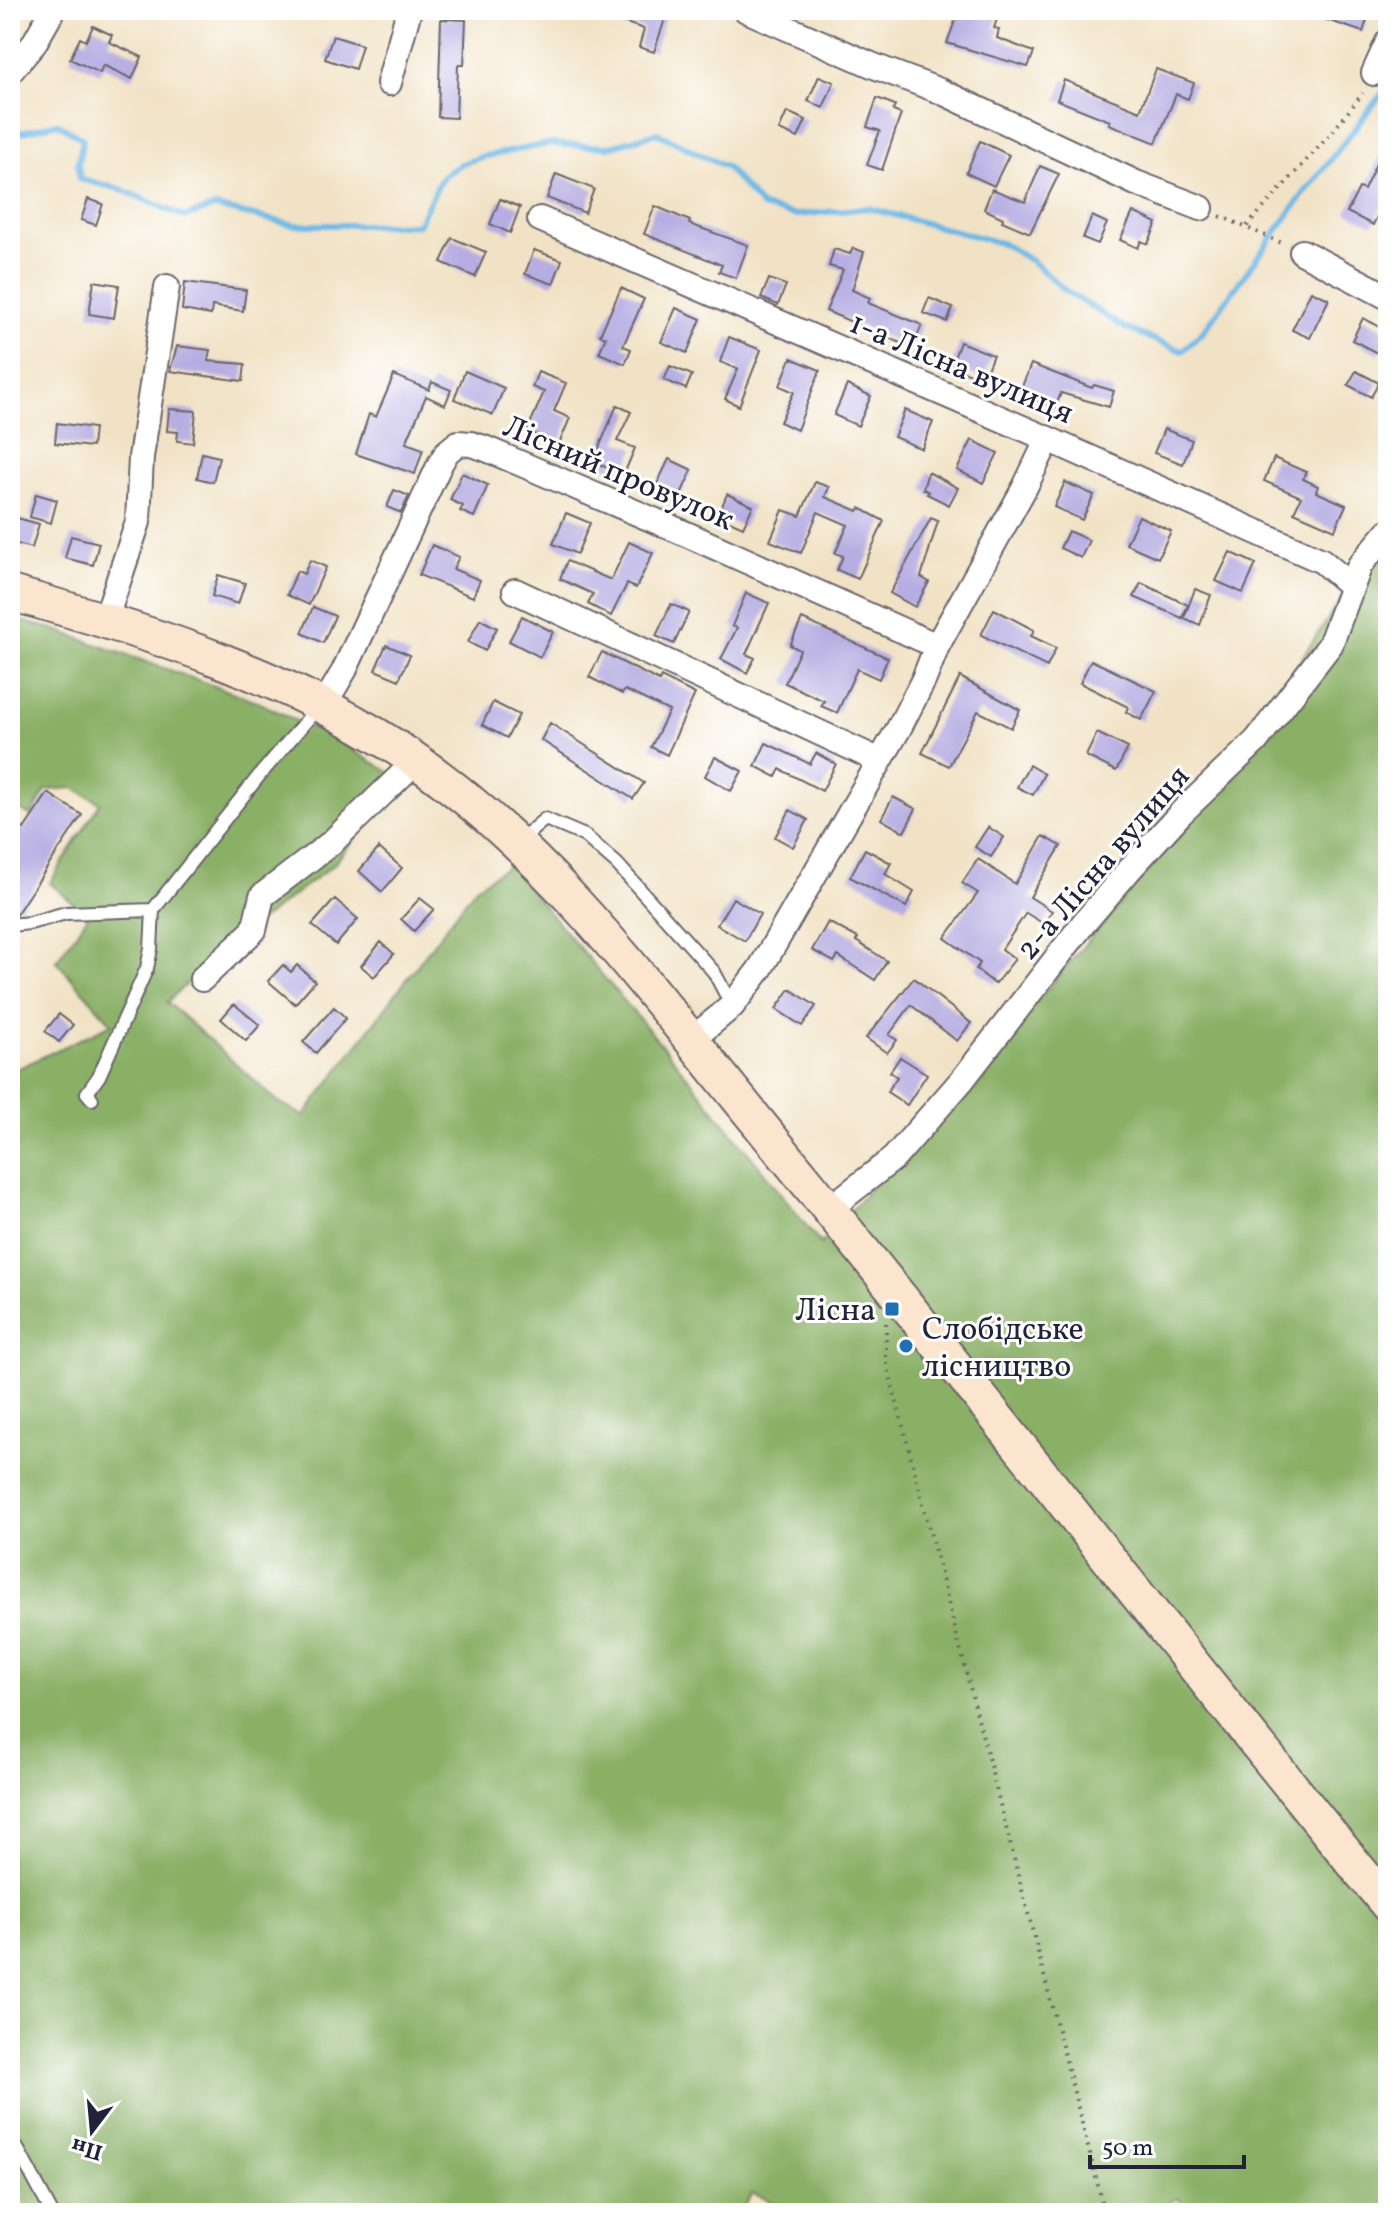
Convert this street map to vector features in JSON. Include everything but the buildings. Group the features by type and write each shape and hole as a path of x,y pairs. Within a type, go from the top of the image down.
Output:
{"street":[{"path":"10,72 33,45 53,10"},
{"path":"389,83 409,10"},
{"path":"746,10 940,91 1136,183 1201,208"},
{"path":"1374,73 1388,42"},
{"name":"1-а Лісна вулиця","path":"540,219 1322,561 1351,586"},
{"path":"1302,252 1388,297"},
{"path":"105,621 128,557 139,514 141,457 167,287"},
{"path":"690,1041 732,1006 760,969 880,761 924,679 937,646 1025,487 1048,439"},
{"name":"Лісний провулок","path":"320,705 344,671 440,464 452,447 463,443 484,448 555,477 937,646"},
{"name":"2-а Лісна вулиця","path":"829,1209 894,1158 963,1079 1067,944 1129,870 1181,813 1256,741 1330,645 1362,560 1388,532"},
{"path":"515,591 880,761"},
{"path":"10,593 105,621 257,675 320,705 416,761 516,843 600,932 829,1209 1254,1743 1388,1905"},
{"path":"202,979 254,930 262,896 331,843 416,761"}],"lane":[{"path":"92,1099 87,1093 99,1076 147,968 153,910 258,777 320,705"},
{"path":"516,843 545,819 585,836 617,864 714,972 732,1006"},
{"path":"10,925 66,913 153,910"},
{"path":"10,2135 52,2213"}],"path":[{"path":"1247,226 1348,114 1374,73"},
{"path":"1201,208 1276,240"},
{"path":"886,1319 886,1360 1105,2213"}],"green space":[{"path":"1388,528 1388,2213 1187,2213 1178,2198 1146,2213 797,2213 752,2193 741,2213 10,2213 10,1039 15,1070 112,1024 56,961 88,916 50,883 100,803 74,788 46,790 31,816 10,804 10,618 53,629 254,700 335,740 403,780 333,865 231,943 167,1002 277,1101 304,1116 476,887 509,865 670,1055 821,1244 1031,1008 1207,801"}],"waterway":[{"path":"10,120 20,133 57,123 83,139 78,163 80,179 120,189 185,217 215,207 294,225 418,225 442,177 461,164 549,144 608,147 657,133 726,167 762,207 795,215 868,208 1004,244 1033,262 1067,292 1125,328 1182,351 1203,332 1303,195 1388,86"}],"place":[{"name":"Лісна","path":"892,1309"},
{"name":"Слобідське лісництво","path":"906,1346"}]}
